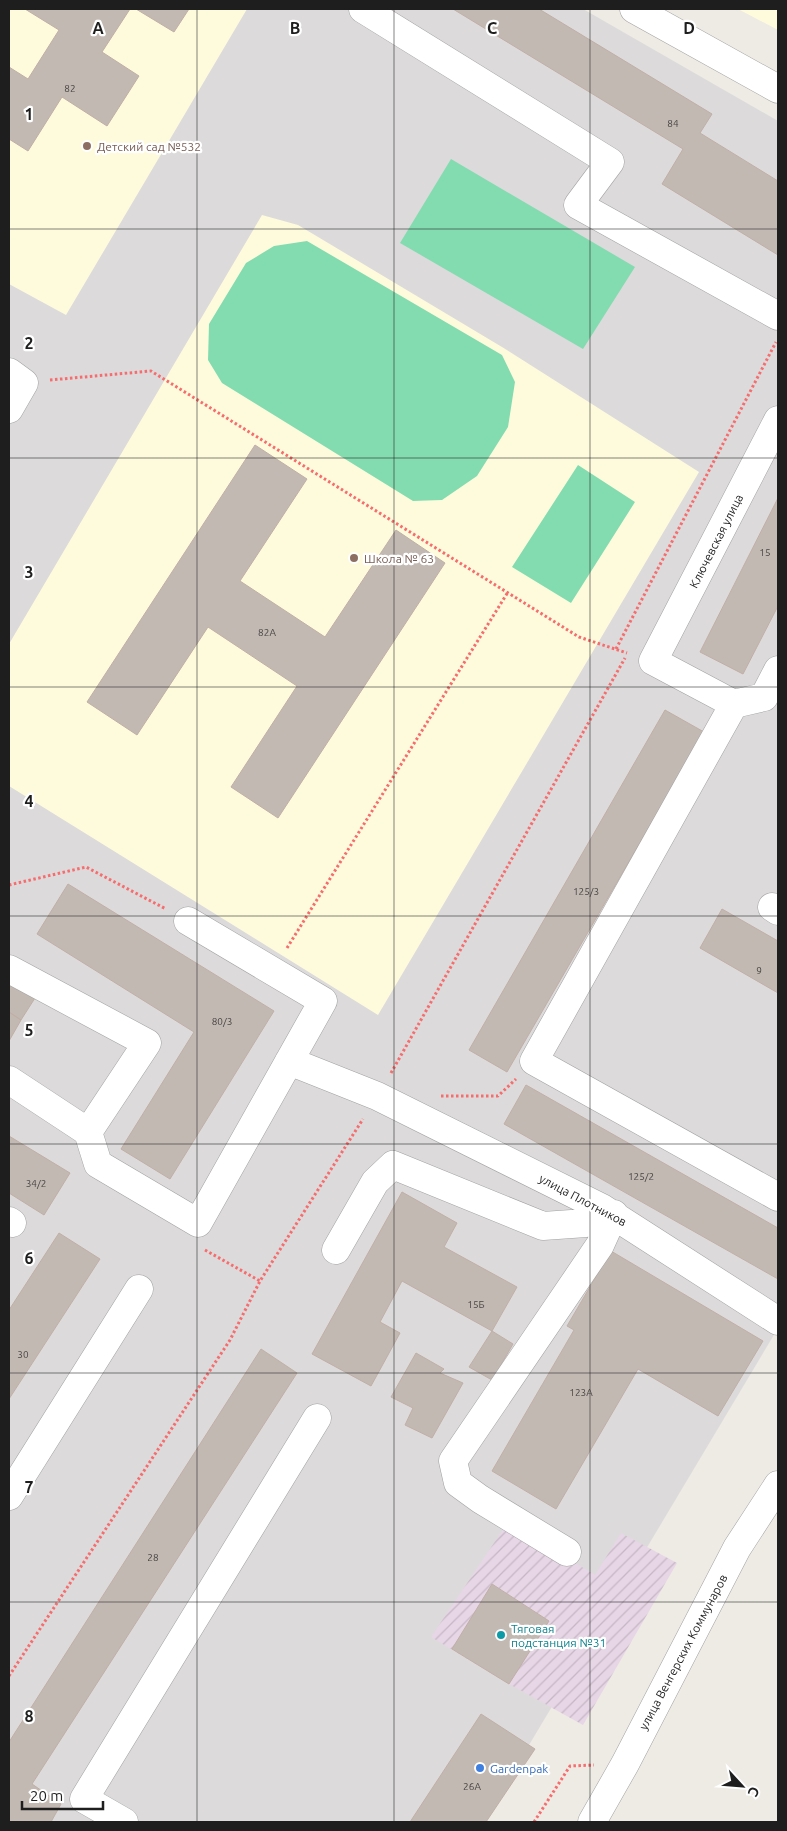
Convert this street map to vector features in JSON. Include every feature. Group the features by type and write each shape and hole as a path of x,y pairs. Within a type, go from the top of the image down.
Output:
{"street":[{"path":"363,9 610,162 578,205 778,316"},
{"path":"634,9 778,89"},
{"path":"9,409 17,377"},
{"name":"Ключевская улица","path":"654,661 778,420"},
{"path":"654,661 734,704 764,697 778,670"},
{"path":"734,704 534,1061 778,1197"},
{"path":"9,1080 88,1132 98,1164 198,1223 323,1001 188,921"},
{"path":"9,969 147,1043 88,1132"},
{"name":"улица Плотников","path":"289,1062 377,1096 608,1211 778,1321"},
{"path":"336,1250 375,1182 393,1165 543,1226 586,1223 608,1211"},
{"path":"567,1552 480,1499 458,1483 453,1461 600,1245 608,1211"},
{"path":"9,1496 139,1289"},
{"path":"124,1822 84,1799 317,1418"},
{"name":"улица Венгерских Коммунаров","path":"592,1822 625,1764 737,1548 778,1485"}],"path":[{"path":"616,649 778,337"},
{"path":"17,377 151,370 579,637 654,661"},
{"path":"272,971 508,592"},
{"path":"9,1676 230,1340 260,1281 377,1096 627,653"},
{"path":"9,885 86,867 188,921"},
{"path":"433,1096 498,1096 534,1061"},
{"path":"534,1822 570,1766 625,1764"}],"shaded area":[{"path":"9,9 583,9 778,121 778,1328 483,1822 9,1822"},
{"name":"Детский сад №532","path":"9,9 247,9 66,315 9,284"},
{"path":"738,9 778,9 778,30"},
{"name":"Школа № 63","path":"262,215 298,225 502,347 699,472 378,1015 9,786 9,644"},
{"path":"508,1522 595,1575 621,1533 677,1563 583,1725 509,1684 431,1637"}],"green space":[{"path":"451,159 635,267 583,349 400,243"},
{"path":"307,241 502,355 515,382 508,427 477,476 442,500 413,501 222,383 208,360 209,324 246,263 274,246"},
{"path":"578,465 635,502 571,603 512,567"}],"building":[{"path":"25,9 130,9 102,52 139,76 107,126 62,97 28,151 9,139 9,67 28,79 59,30"},
{"path":"136,9 189,9 174,32"},
{"path":"453,9 539,9 712,114 700,133 778,181 778,255 662,184 683,149"},
{"path":"255,445 307,479 240,581 325,637 396,530 445,563 278,818 231,787 297,686 208,627 137,735 87,702"},
{"path":"778,498 778,606 743,674 700,652"},
{"path":"665,710 704,732 507,1072 469,1050"},
{"path":"68,884 274,1011 170,1179 121,1149 194,1032 37,934"},
{"path":"722,909 778,941 778,993 700,948"},
{"path":"9,982 35,998 21,1020 9,1012"},
{"path":"9,1012 21,1020 9,1041"},
{"path":"526,1085 778,1228 778,1279 504,1124"},
{"path":"9,1136 70,1173 44,1215 9,1193"},
{"path":"402,1192 457,1223 444,1247 517,1287 492,1331 402,1281 380,1322 400,1333 371,1386 312,1354"},
{"path":"59,1233 100,1259 9,1399 9,1310"},
{"path":"611,1251 763,1341 718,1416 638,1369 556,1509 492,1471 574,1330 567,1326"},
{"path":"492,1331 513,1344 492,1380 469,1367"},
{"path":"261,1349 297,1373 32,1784 61,1804 51,1822 9,1822 9,1742"},
{"path":"416,1353 444,1369 440,1373 463,1383 432,1438 405,1425 413,1408 391,1397"},
{"name":"Тяговая подстанция №31","path":"492,1584 549,1621 509,1684 452,1649"},
{"path":"481,1714 535,1749 486,1822 410,1822"}],"place":[{"name":"Детский сад №532","path":"87,146"},
{"name":"Школа № 63","path":"354,558"},
{"name":"Тяговая подстанция №31","path":"501,1635"},
{"name":"Gardenpak","path":"480,1768"}]}
